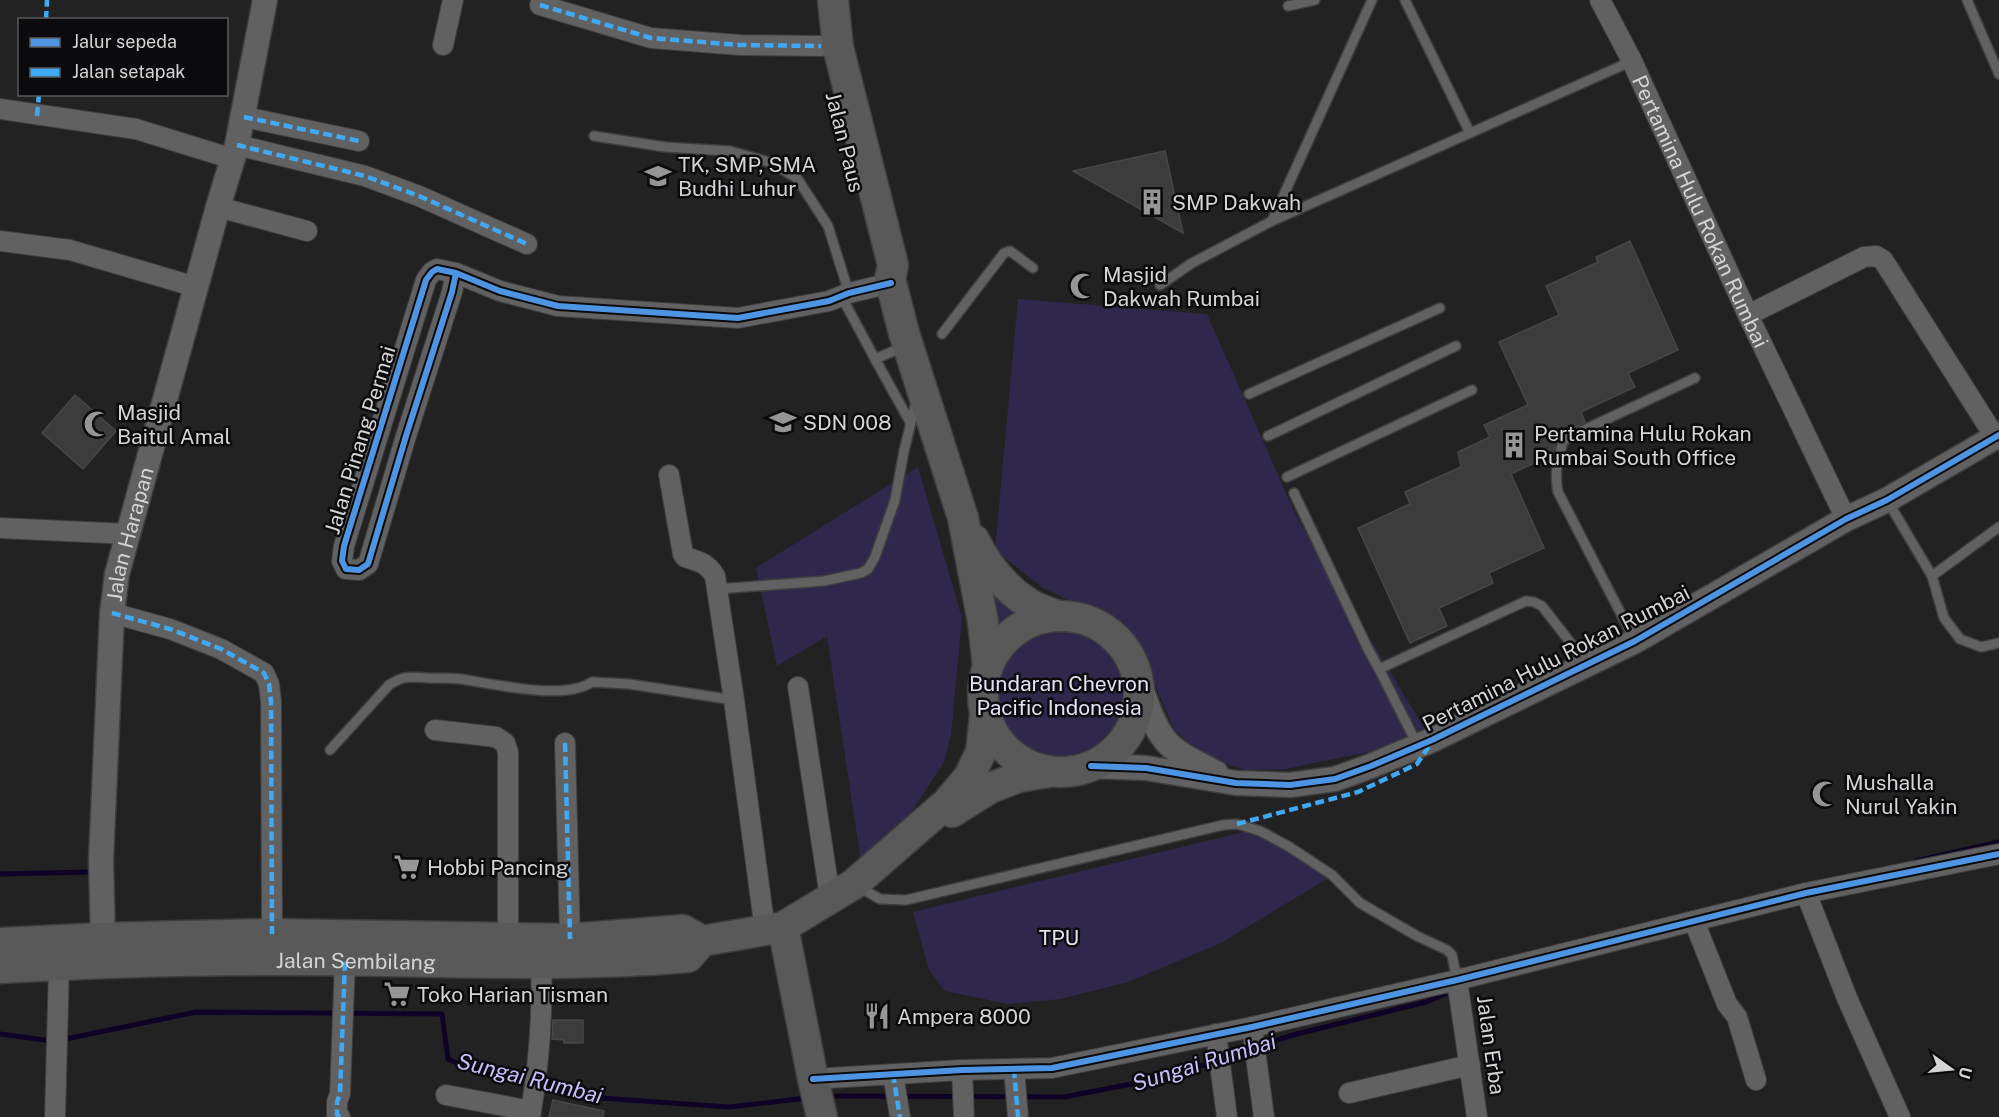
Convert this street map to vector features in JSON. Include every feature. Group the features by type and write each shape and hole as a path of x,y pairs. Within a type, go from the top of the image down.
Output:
{"main road":[{"name":"Jalan Paus","path":"820,0 821,46 847,158 880,269 892,287"},
{"name":"Jalan Paus","path":"833,0 838,47 893,265 892,287 963,518 983,622 988,666"},
{"name":"Jalan Paus","path":"963,518 983,557 1006,586 1028,604 1058,616"},
{"path":"1058,616 1077,618 1099,626 1111,634 1123,647 1132,662 1138,681 1138,701 1134,720 1125,738 1110,754 1091,766 1068,772 1049,772 1029,766 1010,754 995,737 985,715 983,691 988,666 1000,645 1017,629 1037,620 1058,616"},
{"name":"Jalan Sembilang","path":"0,968 101,963 272,960 541,963 633,961 691,942 774,928 842,891 948,803 969,777 981,752 985,715"},
{"name":"Jalan Sembilang","path":"906,840 990,788 1019,777 1049,772"},
{"path":"774,928 822,1116"},
{"name":"Jalan Sembilang","path":"0,943 272,934 691,942"}],"street":[{"name":"Jalan Harapan","path":"103,938 101,860 112,613 117,574 235,152 244,117 265,0"},
{"path":"443,45 453,0"},
{"name":"Pertamina Hulu Rokan Rumbai","path":"1600,0 1631,59 1748,315 1846,519"},
{"path":"540,5 651,38 740,45 821,46"},
{"path":"0,109 136,129 235,152 365,176 419,196 527,244"},
{"path":"244,117 358,141"},
{"path":"218,207 307,231"},
{"path":"0,241 70,250 196,287"},
{"path":"1748,315 1864,257 1876,256 1883,261 1997,436"},
{"name":"Jalan Pinang Permai","path":"456,273 368,564 359,570 346,569 342,561 344,546 379,428 426,280 437,269 456,273 500,291 558,306 738,318 892,287"},
{"path":"379,428 406,436"},
{"name":"Pertamina Hulu Rokan Rumbai","path":"1091,766 1146,768 1236,783 1290,785 1335,779 1418,746 1635,641 1846,519 1887,500 1997,436"},
{"path":"669,475 684,557 703,563 715,576 774,928"},
{"path":"0,528 129,534"},
{"path":"112,613 170,629 221,649 264,673 269,684 271,701 272,934"},
{"name":"Pertamina Hulu Rokan Rumbai","path":"1138,681 1156,726 1166,742 1186,757 1236,783"},
{"path":"798,687 842,891"},
{"path":"435,730 496,737 505,743 508,752 508,939"},
{"path":"565,743 570,939"},
{"path":"813,1079 897,1096 963,1095 1014,1069 1052,1068 1218,1051 1457,980 1806,893 1999,854"},
{"path":"1806,893 1847,998 1900,1117"},
{"path":"1694,921 1727,1004 1737,1017 1756,1080"},
{"path":"340,1117 337,1115 337,1102 340,1094 345,961"},
{"path":"446,1095 531,1114 543,1006 541,963"},
{"path":"55,1117 59,965"},
{"name":"Jalan Erba","path":"1457,980 1477,1117"},
{"path":"1254,1041 1264,1117"},
{"path":"1218,1051 1227,1117"},
{"path":"1349,1092 1470,1065"},
{"path":"1014,1069 1017,1104"}],"lane":[{"path":"1288,6 1315,0"},
{"path":"1272,221 1372,0"},
{"path":"1405,0 1470,133"},
{"path":"1967,0 1999,74"},
{"path":"1160,285 1192,263 1272,221 1621,66 1631,59"},
{"path":"594,136 665,147 730,151 769,162 798,178 828,226 841,299 910,422"},
{"path":"942,334 1004,254 1010,251 1034,268"},
{"path":"1249,394 1440,308"},
{"path":"875,359 908,345"},
{"path":"1268,436 1456,346"},
{"path":"1635,641 1558,492 1555,474 1563,441 1695,378"},
{"path":"717,589 824,581 861,573 868,569 875,557 895,500 910,422 921,384"},
{"path":"1287,477 1472,390"},
{"path":"1294,493 1368,649 1418,746"},
{"path":"1887,500 1932,576 1944,618 1960,639 1981,647 1999,643"},
{"path":"1932,576 1999,527"},
{"path":"1379,669 1526,601 1542,606 1587,664"},
{"path":"330,750 389,685 400,678 458,679 536,690 566,690 592,682 629,684 734,700"},
{"path":"842,891 880,899 906,900 1223,825 1237,824 1260,831 1288,846 1332,875 1360,903 1417,936 1447,950 1452,955 1457,980"}],"green space":[{"path":"1018,299 1207,314 1297,518 1429,736 1382,749 1285,769 1247,770 1207,759 1174,730 1142,654 1128,630 1043,588 995,550"},
{"path":"918,467 962,618 951,735 944,762 899,831 861,862 827,636 777,666 756,568"},
{"path":"978,563 1027,613 1001,628"},
{"name":"Bundaran Chevron Pacific Indonesia","path":"1059,627 1085,632 1107,647 1122,669 1127,695 1122,721 1107,743 1085,758 1059,763 1033,758 1011,743 996,721 991,695 996,669 1011,647 1033,632"},
{"name":"TPU","path":"1252,830 1330,877 1221,943 1128,982 1060,999 1008,1004 945,991 929,970 913,912"}],"building":[{"name":"SMP Dakwah","path":"1165,151 1183,233 1073,171"},
{"name":"Pertamina Hulu Rokan Rumbai South Office","path":"1630,241 1678,350 1628,373 1635,387 1581,412 1585,422 1553,439 1555,444 1553,454 1511,474 1544,548 1489,573 1493,583 1439,608 1447,626 1410,643 1358,528 1410,504 1405,492 1461,467 1458,452 1490,437 1484,425 1528,405 1499,342 1559,315 1546,286 1598,262 1596,257"},
{"path":"75,395 116,431 83,469 42,433"},
{"path":"553,1020 583,1020 583,1043 564,1043 564,1040 552,1039"},
{"path":"553,1100 604,1111 603,1117 549,1117"}],"waterway":[{"name":"Sungai Rumbai","path":"1916,861 1999,842"},
{"path":"0,874 91,872"},
{"name":"Sungai Rumbai","path":"1259,1046 1293,1035 1426,1002 1445,994"},
{"name":"Sungai Rumbai","path":"61,1040 196,1012 442,1014 448,1059 469,1068 531,1083"},
{"name":"Sungai Rumbai","path":"0,1034 52,1041"},
{"name":"Sungai Rumbai","path":"825,1096 1064,1097 1168,1077 1250,1049"},
{"name":"Sungai Rumbai","path":"540,1087 586,1097 729,1107 807,1098"}],"marked path":[{"path":"46,18 47,0"},
{"path":"540,5 651,38 740,45 821,46"},
{"path":"37,116 39,96"},
{"path":"244,117 359,141"},
{"path":"237,145 365,176 419,196 527,244"},
{"path":"112,613 170,629 221,649 264,673 269,684 271,701 272,934"},
{"path":"565,743 570,939"},
{"path":"1237,824 1358,792 1417,764 1431,743"},
{"path":"340,1117 337,1115 337,1102 340,1094 345,961"},
{"path":"1014,1069 1018,1117"},
{"path":"893,1074 900,1117"}],"cycle path":[{"path":"456,273 368,564 359,570 346,569 342,561 344,546 426,280 437,269 456,273 500,291 558,306 738,318 829,301 849,293 891,283"},
{"path":"1091,766 1146,768 1236,783 1290,785 1335,779 1371,766 1432,740 1635,641 1846,519 1887,500 1999,435"},
{"path":"813,1079 962,1070 1052,1068 1252,1027 1457,980 1806,893 1999,854"}],"place":[{"name":"TK, SMP, SMA Budhi Luhur","path":"658,176"},
{"name":"SMP Dakwah","path":"1152,202"},
{"name":"Masjid Dakwah Rumbai","path":"1083,286"},
{"name":"SDN 008","path":"783,422"},
{"name":"Masjid Baitul Amal","path":"97,424"},
{"name":"Pertamina Hulu Rokan Rumbai South Office","path":"1514,445"},
{"name":"Mushalla Nurul Yakin","path":"1825,794"},
{"name":"Hobbi Pancing","path":"407,867"},
{"name":"Toko Harian Tisman","path":"397,994"},
{"name":"Ampera 8000","path":"877,1016"}]}
